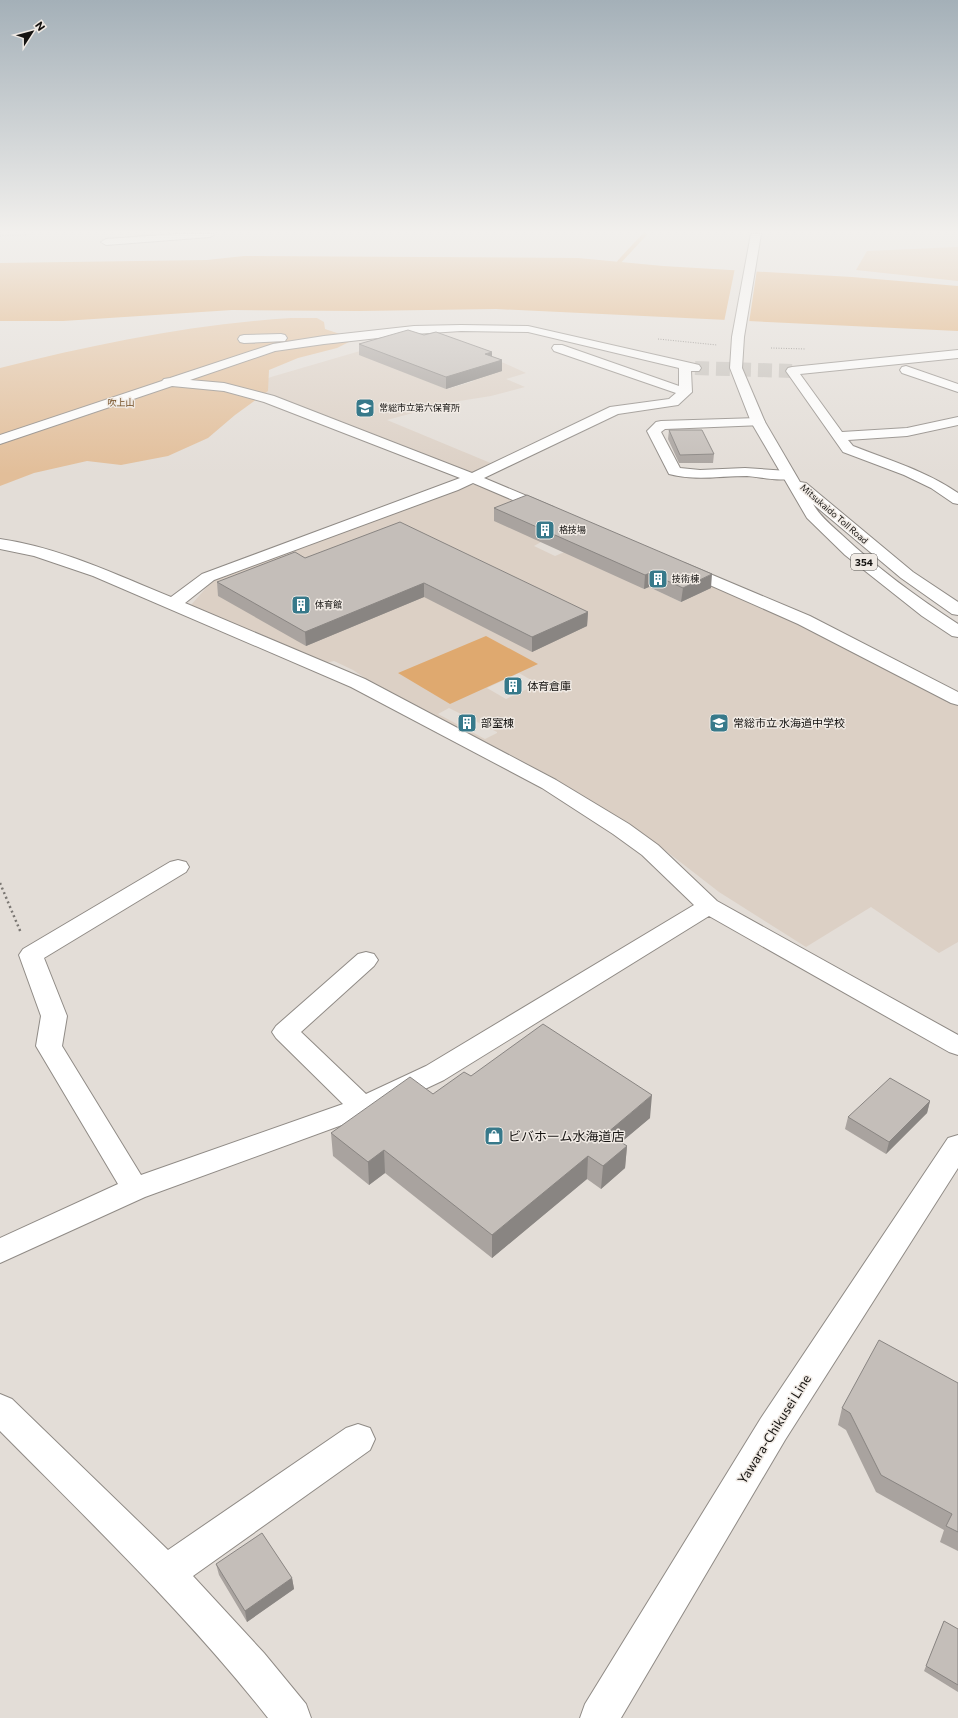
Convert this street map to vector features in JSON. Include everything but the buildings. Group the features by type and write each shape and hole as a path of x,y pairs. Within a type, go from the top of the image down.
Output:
{"main road":[{"name":"Mitsukaido Toll Road","path":"742,314 738,337 736,368 741,383 758,422 812,515 851,552 928,612 958,632"},
{"path":"0,440 168,382 273,348 324,340 414,330 461,328 528,329 690,367 686,392 673,402 615,410 453,487 208,577 172,604"},
{"path":"414,330 432,333 472,332 528,336 601,364 686,392"},
{"path":"244,339 291,338 324,340"},
{"path":"958,354 792,370 848,449 909,472 936,485 958,500"},
{"path":"958,362 933,363 912,372 958,388"},
{"path":"168,382 224,387 269,399 473,478 559,515"},
{"path":"838,436 907,432 958,421"},
{"path":"758,422 661,425 654,431 674,471 746,472 775,476 788,475"},
{"name":"Mitsukaido Toll Road","path":"788,475 907,575 958,610"},
{"path":"0,544 14,546 66,561 358,683 549,784 621,829 644,846 709,906 958,1046"},
{"path":"667,561 804,620 958,699"},
{"path":"135,1189 49,1046 54,1016 31,956 178,867"},
{"path":"0,1251 135,1189 363,1107 435,1073 709,906"},
{"path":"363,1107 285,1032 366,960"},
{"name":"Yawara-Chikusei Line","path":"599,1718 773,1429 956,1150"},
{"path":"0,1408 166,1573 251,1666 292,1718"},
{"path":"166,1573 358,1439"}],"path":[{"path":"0,883 31,956"}],"shaded area":[{"path":"0,314 168,314 63,321 0,321"},
{"path":"605,314 958,314 958,331"},
{"name":"常総市立第六保育所","path":"426,337 504,363 526,373 506,379 525,387 491,396 453,402 387,420 493,464 471,475 243,389 271,377 401,339","holes":["465,377 474,381 447,389 424,380"]},
{"name":"常総市立 水海道中学校","path":"469,485 480,485 715,585 802,626 958,705 958,942 939,953 871,907 806,947 719,892 657,844 554,778 374,684 353,670 334,661 325,663 191,605 213,580","holes":["595,539 555,556 534,546 541,542","611,544 711,587 681,602 649,587 643,589","519,673 538,684 506,699 487,688","449,708 497,733 485,739 438,714"]},
{"path":"486,636 538,664 450,704 398,673"}],"green space":[{"name":"吹上山","path":"291,318 317,318 324,322 325,329 355,339 337,348 298,358 269,370 268,391 235,415 208,438 168,456 121,465 87,461 34,473 0,486 0,368 144,336 218,325"}],"pier":[{"path":"726,314 750,314 749,323 724,322"}],"tunnel":[{"path":"695,368 792,371"}],"place":[{"name":"常総市立第六保育所","path":"365,408"},
{"name":"格技場","path":"545,530"},
{"name":"技術棟","path":"658,579"},
{"name":"体育館","path":"301,605"},
{"name":"体育倉庫","path":"513,686"},
{"name":"部室棟","path":"467,723"},
{"name":"常総市立 水海道中学校","path":"719,723"},
{"name":"ビバホーム水海道店","path":"494,1136"}]}
